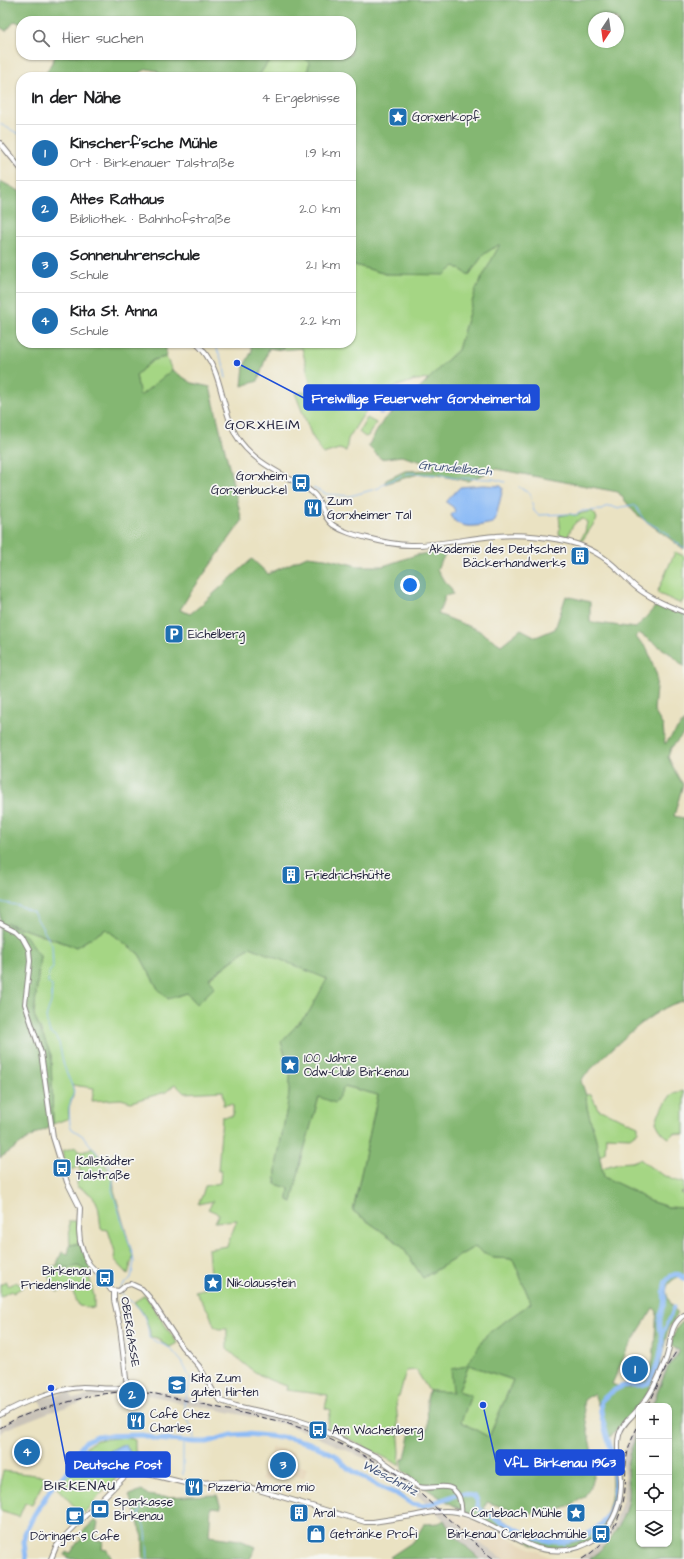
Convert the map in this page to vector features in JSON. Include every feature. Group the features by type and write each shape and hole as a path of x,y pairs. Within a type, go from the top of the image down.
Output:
{"main road":[{"path":"0,143 16,164"},
{"path":"201,348 206,354 216,373 229,421 236,436 254,457 314,494 327,520 342,530 356,535 400,545 423,545 510,535 560,540 577,544 599,554 644,593 684,612"},
{"name":"OBERGASSE","path":"0,922 16,931 22,937 29,950 30,961 24,997 28,1018 41,1053 53,1137 67,1182 80,1208 80,1241 88,1262 102,1277 109,1289 118,1290 113,1298 120,1327 126,1387 81,1387 32,1399 0,1415"},
{"path":"118,1290 128,1284 134,1284 144,1292 153,1302 182,1347 199,1366 216,1396 221,1401 290,1418 322,1430 380,1460 419,1487 425,1488 444,1486 455,1491 462,1508 459,1512"},
{"path":"643,1403 649,1394 666,1358 673,1327 678,1319 684,1314"},
{"path":"51,1559 56,1547 65,1536 126,1475 134,1472 185,1483 220,1481 232,1482 365,1522 434,1512 459,1512 545,1551 563,1553 580,1550 601,1537 616,1513 620,1497 621,1477 618,1443 624,1425 636,1412"},
{"path":"459,1512 458,1507 460,1500"}],"shaded area":[{"path":"676,1348 680,1350 667,1369 653,1403 647,1403"},
{"path":"140,1388 297,1421 373,1457 390,1467 433,1500 426,1503 406,1485 385,1470 364,1458 306,1432 283,1424 194,1405 181,1404 172,1400 134,1392 114,1393 47,1413 6,1429 0,1434 0,1427 2,1425 23,1414 42,1407 40,1399 70,1391 73,1399 110,1391"},
{"path":"636,1425 636,1438 628,1461 627,1469 628,1497 626,1509 620,1523 596,1555 589,1559 578,1559 595,1548 607,1535 615,1523 623,1498 623,1460 627,1445"},
{"path":"272,1447 295,1452 292,1463 307,1468 304,1478 273,1468 269,1482 261,1480"},
{"path":"438,1504 447,1514 485,1547 505,1559 480,1559 457,1538 448,1528 444,1520 430,1506"},
{"path":"447,1514 466,1517 553,1559 505,1559 485,1547"}],"green space":[{"path":"0,0 684,0 684,549 635,513 618,492 496,469 468,481 436,475 418,474 384,484 386,480 405,471 435,470 430,464 401,456 381,459 368,446 384,419 409,400 458,350 476,289 500,244 484,254 469,275 455,266 444,275 386,274 356,265 356,72 308,72 309,63 307,60 356,60 356,16 16,16 15,21 6,31 0,27"},
{"path":"53,60 268,60 261,72 158,72 148,69 141,72 47,72"},
{"path":"268,60 307,60 309,63 308,72 261,72"},
{"path":"0,181 16,189 16,348 166,348 166,357 153,360 136,375 140,396 172,370 192,383 210,387 242,521 180,610 190,614 252,559 268,574 307,556 325,558 358,566 383,566 416,555 448,550 437,569 444,581 451,588 453,594 444,596 444,601 438,614 478,630 501,645 521,629 536,637 555,629 566,596 590,602 590,622 636,628 657,605 684,614 684,667 672,655 639,633 635,637 647,648 657,676 654,711 663,726 665,744 684,721 684,733 671,748 668,757 683,784 674,816 684,818 684,1001 672,1005 645,1021 606,1055 585,1075 581,1081 586,1095 587,1108 596,1139 604,1177 633,1191 649,1201 668,1207 684,1208 684,1279 680,1276 673,1280 667,1288 668,1298 678,1313 668,1329 660,1366 646,1396 640,1403 636,1403 636,1407 609,1438 594,1393 584,1400 583,1405 595,1470 590,1488 584,1497 568,1507 556,1511 523,1514 487,1502 484,1509 520,1530 546,1541 570,1543 580,1540 590,1535 605,1517 612,1494 611,1466 618,1467 618,1493 611,1520 594,1541 570,1550 546,1549 465,1512 432,1493 402,1470 402,1459 405,1459 411,1431 428,1429 427,1399 429,1391 453,1392 451,1369 466,1366 487,1334 531,1303 513,1259 494,1258 474,1247 423,1278 401,1245 353,1211 378,1095 345,1086 335,1103 319,1097 302,1157 292,1202 288,1200 289,1188 275,1184 277,1159 287,1110 290,1086 290,1063 287,1060 281,1042 309,1012 327,979 250,947 209,978 215,987 197,1004 187,993 168,999 158,989 139,954 106,929 76,947 7,923 26,936 40,956 34,1015 51,1055 53,1124 49,1128 37,1133 0,1158","holes":["653,1308 657,1310 653,1360 646,1380 630,1388 623,1388 612,1384 627,1350","469,1365 513,1380 489,1437 461,1422 471,1395 458,1391"]},
{"path":"501,243 476,289 458,350 430,379 415,380 377,393 348,439 346,451 339,449 323,454 311,434 295,393 312,391 302,348 356,348 356,265 386,274 455,266 469,275 484,254"},
{"path":"251,348 269,348 258,381 242,386 244,366 252,351"},
{"path":"269,348 283,348 282,350"},
{"path":"283,348 302,348 282,350"},
{"path":"166,357 172,370 171,372 140,396 136,375 153,360"},
{"path":"367,418 376,423 368,436 365,437 359,432"},
{"path":"591,511 595,514 597,519 582,541 580,541 585,532 587,522 583,519 575,523 571,528 568,537 559,534 559,516 569,514 575,515"},
{"path":"675,552 684,556 684,598 681,604 657,593"},
{"path":"5,923 76,947 106,929 139,954 158,989 168,999 187,993 197,1004 209,979 250,947 328,979 309,1012 281,1042 287,1060 290,1063 290,1086 287,1110 277,1159 275,1184 289,1188 288,1200 292,1202 302,1157 319,1097 344,1086 378,1095 353,1211 401,1245 423,1278 474,1247 494,1258 513,1259 531,1303 487,1334 466,1367 453,1392 429,1391 416,1370 406,1371 399,1397 397,1397 396,1401 400,1452 399,1465 327,1427 331,1410 325,1408 328,1395 286,1390 287,1386 269,1380 254,1372 241,1361 227,1348 227,1329 219,1329 214,1326 209,1312 195,1291 212,1287 209,1282 212,1281 208,1249 227,1246 237,1220 215,1222 219,1214 208,1209 213,1201 198,1204 205,1186 220,1183 221,1171 218,1171 222,1117 233,1116 232,1104 223,1105 223,1091 184,1093 175,1084 166,1092 131,1102 121,1099 92,1101 94,1088 72,1085 73,1093 69,1109 69,1118 53,1124 51,1055 34,1015 40,956"},
{"path":"683,1091 684,1135 674,1133 669,1138 664,1135 656,1122 659,1113 671,1095"},
{"path":"591,1094 598,1109 638,1126 638,1131 630,1137 606,1136 605,1152 599,1157 587,1108 586,1095"},
{"path":"76,1147 78,1152 93,1148 113,1176 114,1190 133,1257 128,1274 114,1259 115,1252 108,1230 101,1229 97,1203 85,1191 77,1187 77,1178 81,1175 79,1166 67,1172 62,1151"},
{"path":"640,1159 660,1174 684,1183 684,1192 680,1193 684,1195 684,1208 668,1207 649,1201 633,1191 604,1177 602,1168"},
{"path":"69,1221 77,1221 79,1243 70,1245"},
{"path":"79,1243 91,1268 88,1272 78,1266 69,1268 57,1265 62,1252 68,1254 70,1245"},
{"path":"57,1265 69,1268 78,1266 88,1272 94,1296 94,1308 79,1306 70,1286 57,1292 46,1271"},
{"path":"6,1282 9,1286 16,1282 23,1287 13,1293 11,1291 0,1297 0,1285"},
{"path":"145,1295 177,1343 170,1347 162,1343 160,1339 153,1337 150,1338 150,1332 144,1314 134,1302"},
{"path":"684,1321 684,1559 589,1559 603,1548 614,1533 623,1516 628,1498 628,1461 636,1436 636,1547 672,1547 672,1403 653,1403 667,1369 680,1351 671,1346 678,1326"},
{"path":"469,1365 513,1380 489,1437 461,1422 471,1395 458,1391"},
{"path":"126,1437 135,1440 135,1450 138,1457 149,1456 144,1466 139,1469 123,1473 84,1513 81,1513 56,1487 70,1473 80,1452 90,1444 97,1440"},
{"path":"3,1471 44,1476 45,1479 32,1504 25,1503 19,1517 0,1511 0,1483"},
{"path":"142,1490 148,1495 160,1497 217,1495 221,1508 211,1507 209,1536 240,1540 256,1547 250,1559 143,1559 143,1537 129,1495"},
{"path":"95,1520 98,1523 95,1536 97,1540 103,1541 102,1549 107,1550 112,1559 68,1559 68,1557 64,1555 66,1552 70,1554 77,1543 82,1539 79,1535"},
{"path":"444,1520 455,1536 480,1559 393,1559 390,1557 414,1541 424,1524 439,1523"}],"water":[{"path":"384,398 389,398 392,406 380,414 376,410 373,403"},
{"path":"483,485 501,486 503,488 495,521 492,523 475,526 458,523 451,515 455,511 453,507 447,503 447,501 460,487"},
{"path":"121,1445 125,1445 129,1450 130,1455 128,1458 106,1465 104,1462 106,1457 111,1453 110,1451"}],"waterway":[{"path":"0,124 16,132"},
{"path":"216,348 223,363 226,378"},
{"name":"Grundelbach","path":"313,488 326,494 350,496 379,488 385,483 409,473 441,475 454,478 494,479 505,482"},
{"name":"Grundelbach","path":"519,487 530,494 534,511 538,515 576,515 582,511 602,510 605,507 610,506 616,508 633,505 636,507 644,520 667,533 684,548"},
{"path":"0,902 16,905 33,912 52,945 53,968 49,972 48,983 52,986 51,1002 46,1018 50,1033 55,1036 59,1043 64,1066 74,1091 69,1107 70,1125 72,1129 83,1136 102,1159 108,1162 113,1180 112,1190 133,1255 134,1262 131,1278 119,1289"},
{"name":"Weschnitz","path":"26,1559 24,1542 25,1533 34,1515 52,1487 69,1471 76,1453 86,1441 97,1436 142,1435 156,1439 194,1442 207,1442 232,1435 247,1434 290,1438 309,1443 335,1455 348,1468 378,1486 397,1494 412,1504 424,1506 459,1494 466,1494 475,1497 478,1507 484,1513 521,1532 537,1538 563,1542 581,1537 599,1527 611,1510 615,1497 616,1486 614,1468 610,1446 602,1419 600,1406 601,1401 610,1393 621,1387 648,1383 657,1365 661,1349 662,1342 660,1316 664,1305 664,1288 666,1281 669,1277 676,1274 684,1278"},
{"path":"120,1291 126,1298 136,1305 142,1313 147,1323 149,1338 170,1348 182,1362 191,1380 184,1404 187,1421 193,1428 194,1442"},
{"path":"662,1336 674,1307"},
{"path":"183,1442 183,1475"},
{"path":"146,1502 139,1514 146,1531 148,1559"},
{"name":"Weschnitz","path":"563,1547 566,1542"}],"railway":[{"path":"649,1403 666,1368 676,1352"},
{"path":"0,1428 17,1418 36,1411 93,1395 128,1391 156,1394 283,1422 321,1435 355,1451 395,1473 494,1559"},
{"path":"582,1559 599,1546 612,1530 617,1520 624,1500 628,1452 636,1430"}],"place":[{"name":"Gorxenkopf","path":"398,117"},
{"name":"Freiwillige Feuerwehr Gorxheimertal","path":"237,363"},
{"name":"Gorxheim Gorxenbuckel","path":"301,483"},
{"name":"Zum Gorxheimer Tal","path":"313,508"},
{"name":"Akademie des Deutschen Bäckerhandwerks","path":"580,556"},
{"name":"Eichelberg","path":"174,634"},
{"name":"Friedrichshütte","path":"291,875"},
{"name":"100 Jahre Odw-Club Birkenau","path":"290,1065"},
{"name":"Kallstädter Talstraße","path":"62,1168"},
{"name":"Birkenau Friedenslinde","path":"105,1278"},
{"name":"Nikolausstein","path":"213,1283"},
{"name":"Kinscherf'sche Mühle","path":"635,1369"},
{"name":"Kita Zum guten Hirten","path":"177,1385"},
{"name":"Deutsche Post","path":"51,1388"},
{"name":"Altes Rathaus","path":"132,1395"},
{"name":"VfL Birkenau 1963","path":"483,1405"},
{"name":"Café Chez Charles","path":"136,1421"},
{"name":"Am Wachenberg","path":"318,1430"},
{"name":"Kita St. Anna","path":"27,1452"},
{"name":"Sonnenuhrenschule","path":"283,1465"},
{"name":"Pizzeria Amore mio","path":"194,1487"},
{"name":"Sparkasse Birkenau","path":"100,1509"},
{"name":"Aral","path":"299,1513"},
{"name":"Carlebach Mühle","path":"576,1513"},
{"name":"Döringer´s Cafe","path":"75,1516"},
{"name":"Getränke Profi","path":"316,1534"},
{"name":"Birkenau Carlebachmühle","path":"601,1534"}],"district":[{"name":"GORXHEIM","path":"263,425"},
{"name":"BIRKENAU","path":"80,1486"}]}
